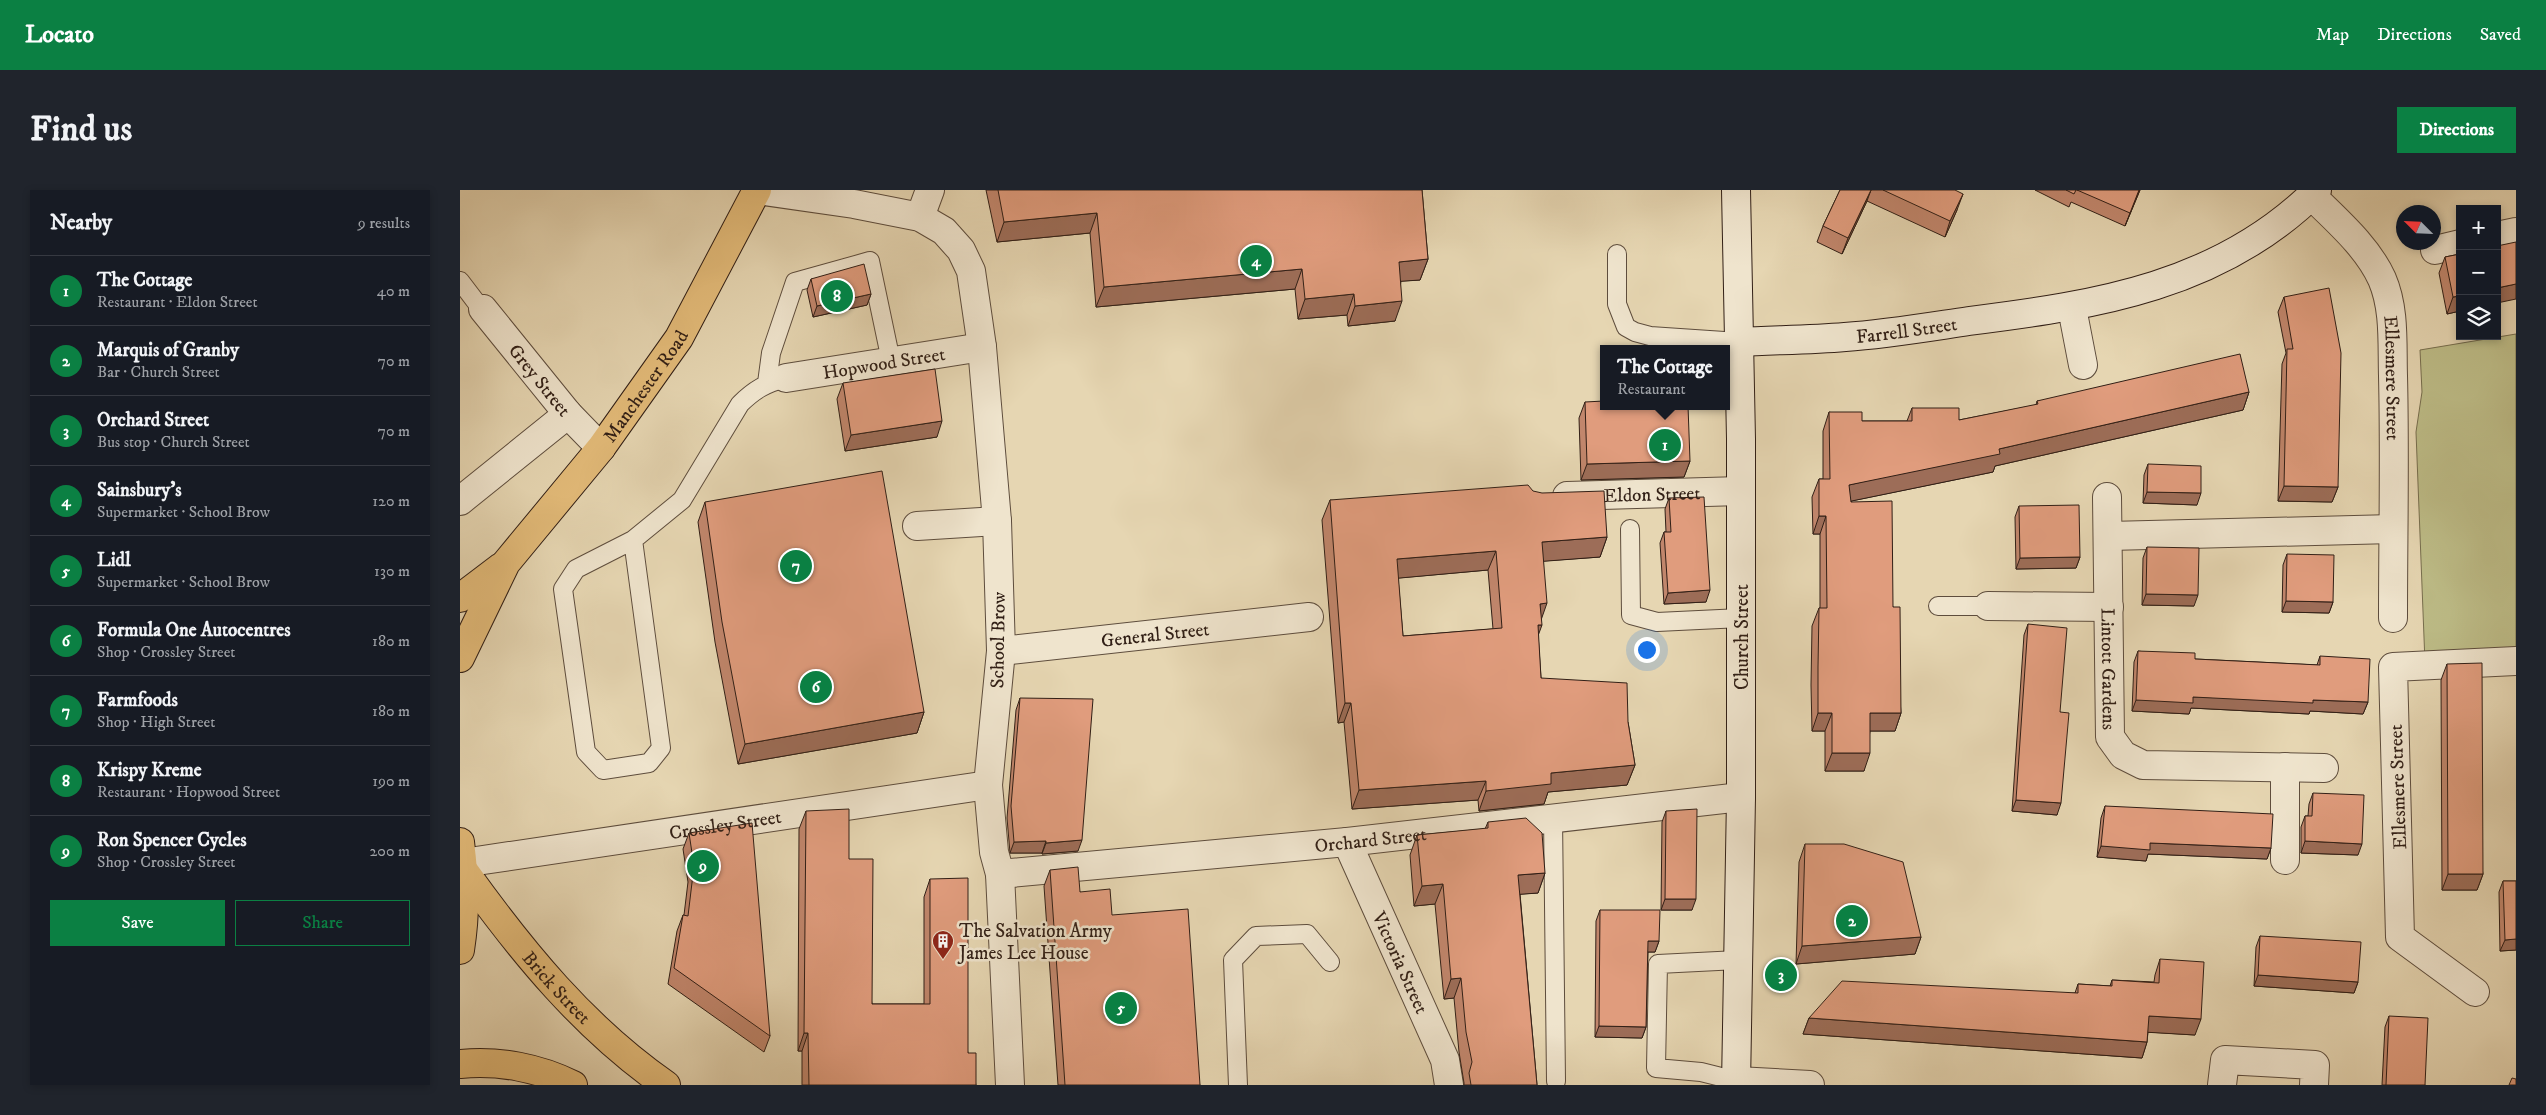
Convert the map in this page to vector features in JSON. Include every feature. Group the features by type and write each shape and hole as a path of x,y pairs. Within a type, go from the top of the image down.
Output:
{"main road":[{"name":"Manchester Road","path":"460,598 506,563 601,448 679,338 757,190"},
{"name":"Manchester Road","path":"460,658 506,563"},
{"path":"460,950 466,914 462,859"},
{"name":"Brick Street","path":"462,859 506,929 575,1008 612,1045 666,1085"},
{"path":"460,1064 506,1064 553,1075 573,1085"}],"street":[{"name":"School Brow","path":"757,190 854,204 920,217 944,231 961,250 971,271 982,348 996,520 1001,652 988,785 994,852 1000,874 1010,1085"},
{"path":"920,217 930,190"},
{"name":"Church Street","path":"1736,190 1741,491 1741,796 1736,1083"},
{"name":"Farrell Street","path":"1739,342 1847,337 2072,308 2157,285 2198,270 2236,252 2288,217 2314,193"},
{"name":"Ellesmere Street","path":"2314,193 2364,251 2381,277 2388,295 2391,315 2394,398 2393,618"},
{"path":"2501,235 2516,232"},
{"name":"Grey Street","path":"483,308 568,414 601,448"},
{"path":"2072,308 2083,365"},
{"name":"Hopwood Street","path":"776,380 982,348"},
{"path":"460,501 568,414"},
{"name":"Eldon Street","path":"1543,497 1741,491"},
{"name":"Lintott Gardens","path":"2107,497 2109,536 2110,737 2123,755 2143,765 2324,768"},
{"path":"916,526 996,520"},
{"path":"2109,536 2393,529"},
{"path":"1988,606 2109,607"},
{"name":"General Street","path":"1001,652 1309,617"},
{"name":"Ellesmere Street","path":"2475,992 2400,937 2393,667 2516,661"},
{"path":"2285,767 2286,860"},
{"name":"Crossley Street","path":"462,859 584,846 988,785"},
{"name":"Orchard Street","path":"1000,874 1347,842 1741,796"},
{"name":"Victoria Street","path":"1347,842 1445,1060 1449,1085"},
{"path":"2222,1085 2225,1060 2315,1065 2314,1085"},
{"path":"1736,1083 1810,1085"}],"lane":[{"path":"1617,254 1617,304 1626,327 1650,336 1739,342"},
{"path":"633,540 661,748 649,763 603,770 586,752 563,589 576,569 633,540 682,500 740,404 752,392 776,380 771,353 795,282 870,261 891,361"},
{"path":"460,282 483,308"},
{"path":"1630,529 1631,615 1657,622 1741,618"},
{"path":"1938,606 1988,606"},
{"path":"1553,817 1556,1081"},
{"path":"1238,1085 1233,960 1256,936 1307,934 1330,962"},
{"path":"1736,1083 1702,1072 1656,1068 1656,1058 1658,964 1738,960"}],"shaded area":[{"path":"2516,334 2516,666 2425,663 2416,432 2422,392 2420,350 2480,340 2501,340 2501,336"}],"building":[{"path":"998,190 1422,190 1428,259 1399,262 1402,301 1355,306 1354,294 1305,299 1302,269 1104,287 1097,213 1004,222"},
{"path":"1840,190 1871,190 1848,238 1823,226"},
{"path":"1883,190 1955,190 1963,194 1950,221"},
{"path":"2066,190 2076,190 2074,194"},
{"path":"2077,190 2139,190 2130,213"},
{"path":"2516,242 2516,284 2501,287 2501,250 2501,245"},
{"path":"2456,255 2456,297 2453,297 2445,257"},
{"path":"864,264 871,294 817,306 811,279"},
{"path":"2329,288 2341,353 2338,487 2284,486 2287,349 2293,349 2284,297"},
{"path":"2240,354 2249,392 1999,449 2000,454 1849,485 1851,502 1892,501 1893,607 1900,607 1901,713 1870,713 1870,753 1832,753 1832,713 1818,713 1819,608 1827,608 1826,516 1819,516 1819,479 1830,479 1829,412 1862,412 1862,421 1912,421 1912,408 1959,408 1959,420 2038,404 2037,401"},
{"path":"935,369 942,421 851,435 843,383"},
{"path":"1600,401 1600,410 1688,410 1690,461 1587,464 1585,402"},
{"path":"2148,464 2201,466 2201,493 2147,492"},
{"path":"882,471 924,712 745,744 722,622 705,502"},
{"path":"1528,485 1533,491 1542,493 1604,491 1607,537 1542,542 1547,603 1540,604 1542,625 1538,625 1541,678 1627,683 1628,722 1635,765 1551,773 1551,784 1486,791 1486,781 1359,790 1351,703 1345,703 1330,500","holes":["1496,551 1502,628 1403,636 1397,559"]},
{"path":"1704,497 1710,590 1668,593 1664,532 1671,532 1669,498"},
{"path":"2079,505 2080,557 2020,558 2019,506"},
{"path":"2147,547 2199,548 2198,595 2146,594"},
{"path":"2287,554 2334,555 2333,602 2286,601"},
{"path":"2028,624 2067,628 2060,712 2069,713 2061,803 2016,800"},
{"path":"2138,651 2195,653 2195,659 2320,665 2320,656 2370,659 2368,702 2313,700 2313,703 2193,697 2193,703 2136,700"},
{"path":"2482,663 2483,874 2448,874 2447,664"},
{"path":"1020,698 1093,699 1082,840 1046,843 1046,841 1014,842 1011,806"},
{"path":"2313,793 2364,795 2362,844 2305,841 2305,816 2312,816"},
{"path":"2105,806 2273,814 2271,848 2150,843 2150,850 2101,846"},
{"path":"849,809 849,859 873,859 872,1004 930,1004 930,879 968,878 968,1053 976,1053 976,1085 809,1085 808,1033 804,1033 806,811"},
{"path":"1697,809 1696,899 1665,899 1666,811"},
{"path":"1526,818 1542,833 1545,873 1518,875 1537,1085 1471,1085 1469,1073 1472,1062 1466,1032 1461,978 1451,979 1443,884 1422,886 1417,835 1488,828 1488,822"},
{"path":"752,823 770,1036 674,968 683,915 688,916 694,866 689,833"},
{"path":"1805,844 1844,844 1903,862 1921,937 1802,946"},
{"path":"1078,867 1080,892 1110,889 1112,915 1188,909 1200,1085 1065,1085 1050,870"},
{"path":"2503,881 2516,881 2516,939 2505,940"},
{"path":"1600,910 1660,910 1659,941 1648,941 1646,1027 1599,1026"},
{"path":"2260,936 2361,942 2358,982 2258,975"},
{"path":"2160,959 2204,962 2201,1019 2149,1016 2147,1042 1809,1018 1842,981 2078,993 2078,984 2112,986 2112,980 2159,983"},
{"path":"2389,1016 2428,1018 2425,1085 2386,1085"},
{"path":"2512,1078 2516,1079 2516,1085 2509,1085"}],"place":[{"name":"Sainsbury's","path":"1256,261"},
{"name":"Krispy Kreme","path":"837,296"},
{"name":"The Cottage","path":"1665,445"},
{"name":"Farmfoods","path":"796,566"},
{"name":"Formula One Autocentres","path":"816,687"},
{"name":"Ron Spencer Cycles","path":"703,866"},
{"name":"Marquis of Granby","path":"1852,921"},
{"name":"The Salvation Army James Lee House","path":"943,960"},
{"name":"Orchard Street","path":"1781,975"},
{"name":"Lidl","path":"1121,1008"}]}
